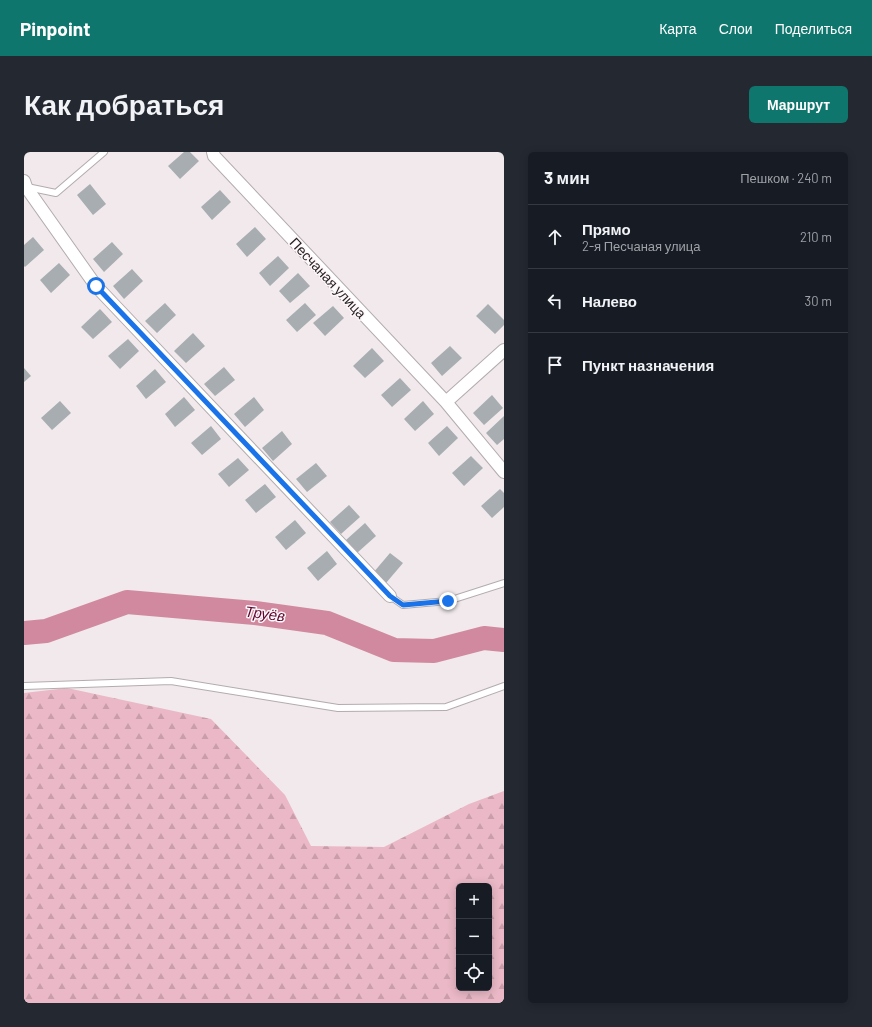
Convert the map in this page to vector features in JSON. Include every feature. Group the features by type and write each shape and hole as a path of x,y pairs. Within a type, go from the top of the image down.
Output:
{"street":[{"name":"Песчаная улица","path":"213,152 214,156 446,402 504,472"},
{"path":"25,185 96,286 390,596"},
{"path":"446,402 504,350"}],"lane":[{"path":"25,185 56,193 104,152"},
{"path":"390,596 403,605 448,601 504,583"},
{"path":"24,686 171,681 331,707 346,708 446,707 504,686"}],"green space":[{"path":"67,688 211,719 285,795 311,846 384,847 469,804 504,791 504,1003 24,1003 24,693"}],"building":[{"path":"184,152 190,152 199,161 180,179 168,166"},
{"path":"90,184 106,204 93,215 77,195"},
{"path":"220,190 231,202 212,220 201,207"},
{"path":"255,227 266,239 247,257 236,244"},
{"path":"33,237 44,250 25,267 24,245"},
{"path":"112,242 123,254 104,272 93,259"},
{"path":"278,256 289,268 270,286 259,273"},
{"path":"59,263 70,275 51,293 40,280"},
{"path":"132,269 143,281 124,299 113,286"},
{"path":"298,273 310,286 290,303 279,291"},
{"path":"165,303 176,315 157,333 145,321"},
{"path":"305,303 316,315 297,332 286,320"},
{"path":"488,304 504,320 504,325 495,334 476,316"},
{"path":"333,306 344,318 325,336 313,323"},
{"path":"100,309 112,322 93,339 81,327"},
{"path":"193,333 205,346 186,363 174,351"},
{"path":"128,339 139,351 120,369 108,356"},
{"path":"450,346 462,358 442,376 431,363"},
{"path":"372,348 384,361 365,378 353,366"},
{"path":"224,367 235,380 215,396 204,384"},
{"path":"24,368 31,376 24,382"},
{"path":"155,369 166,382 146,399 136,386"},
{"path":"400,378 411,390 392,407 381,395"},
{"path":"492,395 503,408 484,425 473,413"},
{"path":"184,397 195,410 175,427 165,414"},
{"path":"254,397 264,410 245,427 234,414"},
{"path":"60,401 71,413 52,430 41,418"},
{"path":"423,401 434,414 415,431 404,419"},
{"path":"504,416 504,439 497,445 486,433"},
{"path":"211,426 221,439 202,455 191,443"},
{"path":"447,426 458,438 439,456 428,443"},
{"path":"282,431 292,444 273,461 262,448"},
{"path":"471,456 483,468 464,486 452,473"},
{"path":"238,458 249,470 229,487 218,474"},
{"path":"316,463 327,476 307,492 296,479"},
{"path":"265,484 276,497 256,513 245,500"},
{"path":"500,489 504,493 504,507 492,518 481,506"},
{"path":"349,505 360,517 341,534 330,522"},
{"path":"295,520 306,533 286,550 275,537"},
{"path":"365,523 376,536 357,553 346,540"},
{"path":"327,551 337,564 318,581 307,568"},
{"path":"390,553 403,563 386,583 373,573"}],"waterway":[{"name":"Труёв","path":"24,633 46,631 127,602 255,613 327,623 394,650 434,651 484,638 504,640"}],"route":[{"path":"96,286 390,596 403,605 448,601"}]}
